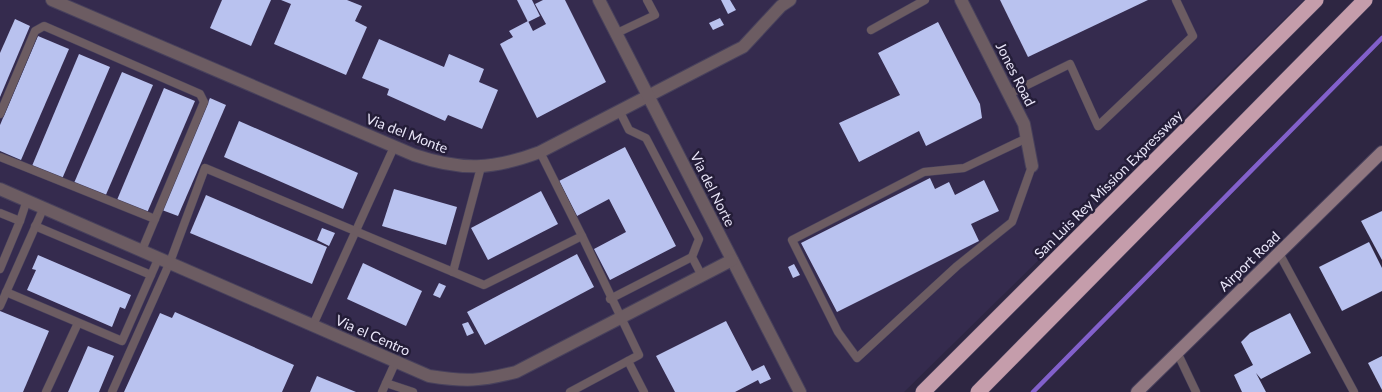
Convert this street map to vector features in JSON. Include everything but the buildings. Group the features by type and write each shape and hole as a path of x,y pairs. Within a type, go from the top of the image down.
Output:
{"highway":[{"name":"San Luis Rey Mission Expressway","path":"922,392 1316,0"},
{"path":"978,392 1366,0"}],"street":[{"name":"Via del Monte","path":"52,0 394,147 444,165 481,167 517,160 540,152 648,94 742,47 781,6 790,0"},
{"name":"Via del Norte","path":"599,0 800,392"},
{"name":"Jones Road","path":"961,0 1024,124 1032,166"},
{"name":"Airport Road","path":"1137,392 1382,152"},
{"name":"Via el Centro","path":"0,189 429,376 464,381 484,380 516,372 732,260"}],"lane":[{"path":"617,33 655,15 647,0"},
{"path":"871,30 925,0"},
{"path":"1009,94 1070,64 1098,126 1193,36 1176,0"},
{"path":"0,114 35,31 44,26 200,94 204,102 142,250"},
{"path":"610,299 692,257 699,239 646,138 629,130 619,110"},
{"path":"1027,138 964,168 924,172 792,240 838,332 857,358 957,266 1012,222 1032,166"},
{"path":"313,325 394,147"},
{"path":"540,152 582,236 619,318 639,355 570,392"},
{"path":"0,156 155,219"},
{"path":"453,272 481,167"},
{"path":"112,392 164,260 205,168 484,284 582,236"},
{"path":"0,268 27,200"},
{"path":"0,306 44,207"},
{"path":"0,214 20,221"},
{"path":"35,226 151,275"},
{"path":"1279,252 1354,392"},
{"path":"692,257 702,276"},
{"path":"6,292 122,341 151,275 164,260"},
{"path":"46,392 78,323"},
{"path":"1177,352 1196,392"},
{"path":"382,392 396,361"},
{"path":"628,361 644,392"},
{"path":"386,383 413,392"}],"shaded area":[{"path":"0,0 1304,0 904,392 0,392"}],"waterway":[{"path":"1033,392 1382,38"}]}
